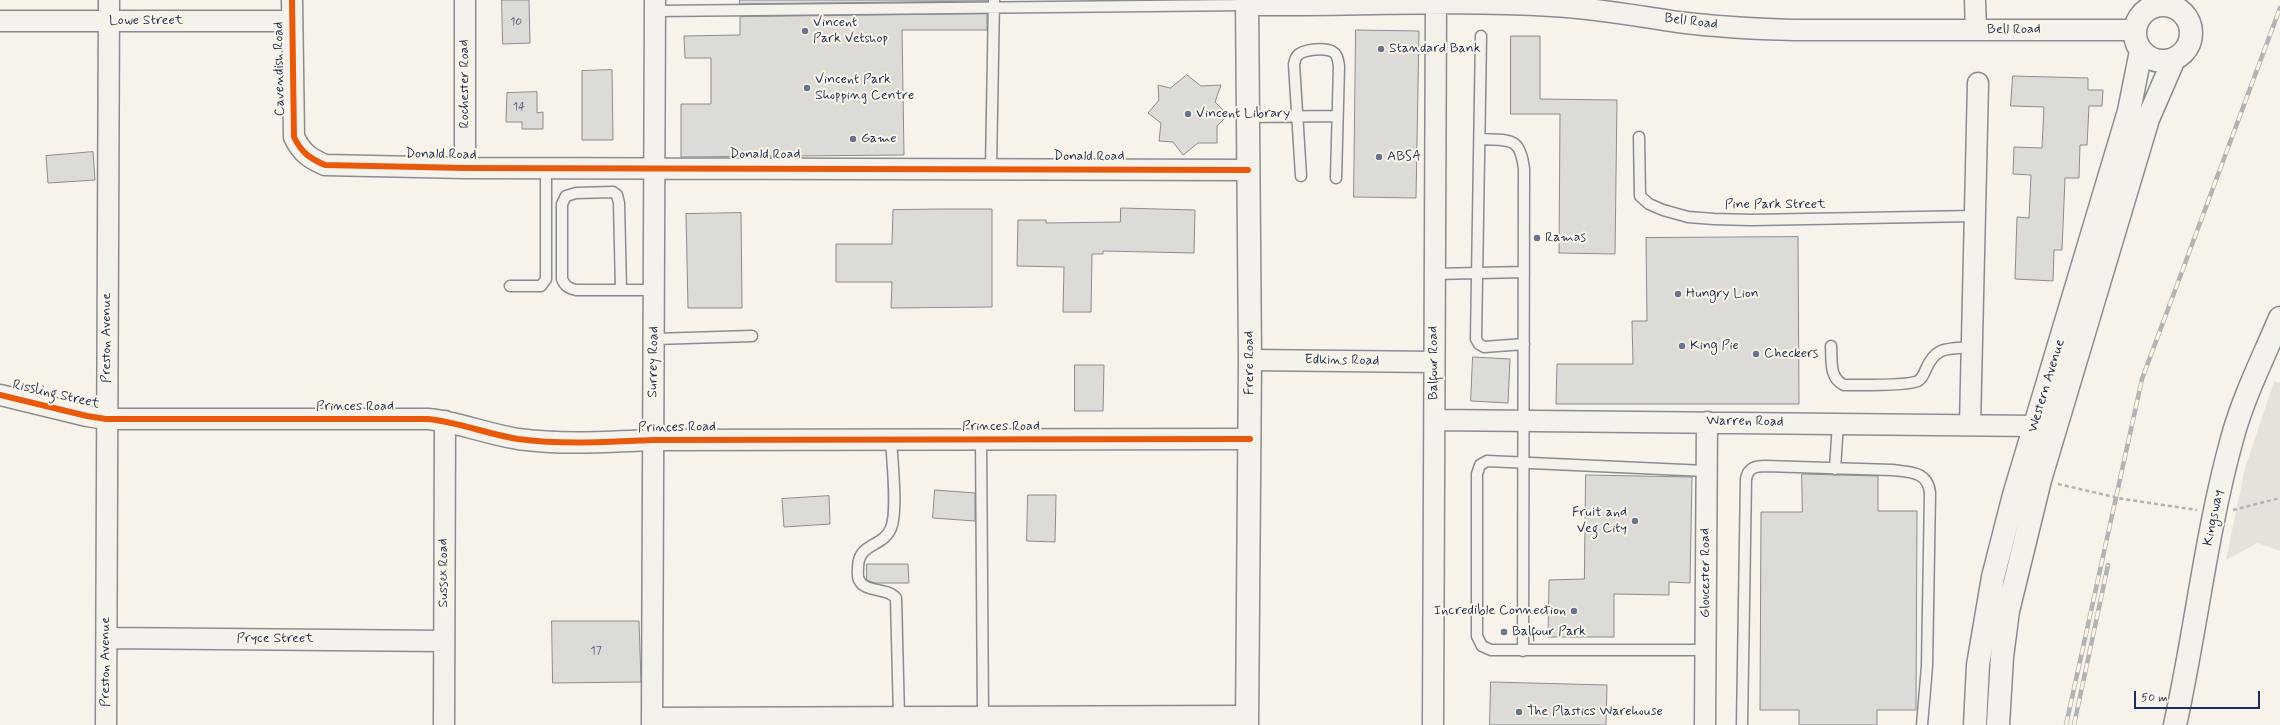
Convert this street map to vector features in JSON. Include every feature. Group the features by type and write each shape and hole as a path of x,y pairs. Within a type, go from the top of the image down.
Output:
{"main road":[{"name":"Frere Road","path":"1247,3 1250,360 1247,721"},
{"name":"Western Avenue","path":"1975,725 1979,658 1993,577 2014,495 2045,428 2148,119 2174,59 2182,54 2191,37 2191,28 2183,6 2173,6 2159,3 2148,9 2142,15 2135,30 2137,45 2141,51 2129,111 2045,428 2040,480 2008,611 2002,657 1998,725"},
{"path":"2141,51 2155,60 2165,61 2174,59"},
{"name":"Kingsway","path":"2175,725 2214,513 2232,438 2246,396 2280,318"}],"street":[{"name":"Preston Avenue","path":"106,725 106,418 109,0"},
{"name":"Cavendish Road","path":"292,0 291,21 294,137"},
{"name":"Rochester Road","path":"465,0 465,168"},
{"path":"1975,0 1976,30"},
{"name":"Bell Road","path":"1247,3 1436,2 1628,7 1678,22 1741,28 2135,30"},
{"name":"Balfour Road","path":"1433,725 1436,2"},
{"name":"Surrey Road","path":"652,721 656,5"},
{"name":"Lowe Street","path":"0,21 291,21"},
{"path":"1970,425 1978,83"},
{"name":"Donald Road","path":"294,137 301,150 310,159 325,164 465,168 656,167 1248,170"},
{"name":"Edkins Road","path":"1250,360 1434,362"},
{"name":"Rissling Street","path":"0,395 87,416 106,418"},
{"name":"Princes Road","path":"106,418 445,421 519,439 560,442 653,440 1250,439"},
{"name":"Warren Road","path":"1435,420 1838,423 2045,428"},
{"name":"Sussex Road","path":"444,725 445,421"},
{"name":"Gloucester Road","path":"1705,725 1707,422"},
{"name":"Pryce Street","path":"106,638 444,641"},
{"path":"652,721 835,721 899,717 983,717 1247,721"}],"lane":[{"path":"991,168 994,0"},
{"path":"656,5 1247,3"},
{"path":"1481,36 1476,331 1479,344 1484,347 1524,344"},
{"path":"1301,176 1294,64 1296,57 1307,51 1328,50 1334,52 1338,58 1336,178"},
{"path":"1248,117 1337,116"},
{"name":"Pine Park Street","path":"1639,137 1640,196 1649,204 1663,210 1688,217 1751,220 1975,216"},
{"path":"1480,139 1507,141 1517,144 1522,152 1524,169 1523,651"},
{"path":"510,286 541,286 546,279 546,168"},
{"path":"621,290 619,203 617,195 613,192 606,192 576,193 566,196 562,204 562,279 565,285 576,290 621,290 654,290"},
{"path":"1434,274 1524,272"},
{"path":"654,338 752,336"},
{"path":"1831,346 1833,376 1837,382 1844,385 1914,383 1924,376 1931,357 1936,352 1946,349 1972,347"},
{"path":"1835,469 1838,423"},
{"path":"981,439 983,717"},
{"path":"891,440 894,520 887,536 862,551 859,556 858,574 859,579 865,586 887,591 896,598 899,717"},
{"path":"1705,650 1523,651 1491,650 1482,646 1477,636 1477,482 1480,465 1487,461 1706,471"},
{"path":"1742,725 1747,473 1757,466 1874,469 1912,472 1925,478 1929,485 1927,666 1922,725"}],"path":[{"path":"2040,480 2123,499 2214,513 2237,510 2280,498"}],"shaded area":[{"path":"2274,381 2280,383 2280,551 2258,543 2226,560 2245,468"}],"building":[{"path":"502,0 529,0 530,43 503,44"},
{"path":"740,0 987,0 987,1 740,4"},
{"name":"Vincent Park Shopping Centre","path":"987,14 987,30 902,30 904,155 681,157 681,104 711,104 711,58 685,58 684,36 740,35 740,17"},
{"path":"1356,30 1419,31 1416,198 1354,197"},
{"path":"1511,36 1540,36 1540,99 1617,100 1615,254 1559,253 1560,114 1511,114"},
{"path":"612,70 613,140 582,140 582,71"},
{"name":"Vincent Library","path":"1187,75 1201,86 1221,85 1215,102 1228,115 1217,126 1217,143 1198,143 1183,155 1173,142 1159,141 1161,123 1148,113 1159,100 1158,85 1170,88"},
{"path":"2013,76 2088,78 2088,90 2103,90 2102,106 2089,106 2087,145 2080,145 2079,178 2065,178 2062,250 2054,250 2053,281 2015,279 2017,217 2029,218 2031,175 2013,174 2014,147 2042,148 2044,107 2011,106"},
{"path":"537,92 537,113 543,112 543,129 522,129 522,122 506,122 507,93"},
{"path":"93,152 95,180 48,183 46,156"},
{"path":"1121,208 1195,210 1194,253 1103,251 1103,254 1092,254 1091,312 1063,312 1064,267 1017,266 1018,220 1046,220 1046,223 1120,222"},
{"path":"992,209 992,307 891,308 892,282 836,282 836,244 892,244 893,210"},
{"path":"741,213 742,308 688,308 686,214"},
{"path":"1798,237 1799,404 1556,404 1557,364 1633,364 1632,321 1647,321 1646,238"},
{"path":"1473,357 1510,359 1508,403 1471,401"},
{"path":"1075,365 1104,365 1103,411 1075,411"},
{"path":"1802,474 1878,476 1878,511 1917,511 1916,710 1877,710 1877,725 1799,725 1799,710 1760,710 1761,512 1802,512"},
{"path":"1586,475 1692,477 1690,583 1669,582 1669,595 1614,594 1614,637 1548,637 1549,580 1584,579"},
{"path":"935,490 975,493 975,521 933,518"},
{"path":"1028,495 1056,495 1055,542 1027,541"},
{"path":"829,496 830,524 784,527 782,499"},
{"path":"867,564 908,564 909,583 875,583 869,581 867,580"},
{"path":"552,621 639,621 641,682 553,683"},
{"path":"1491,682 1607,685 1606,725 1490,725"}],"railway":[{"path":"2066,725 2142,379 2280,8"},
{"path":"2074,725 2108,565"}],"cycle path":[{"path":"292,0 294,137 306,154 325,165 465,168 1248,170"},
{"path":"0,395 87,416 106,419 428,419 518,439 551,442 653,440 1250,439"}],"place":[{"name":"Vincent Park Vetshop","path":"805,31"},
{"name":"Standard Bank","path":"1381,49"},
{"name":"Vincent Park Shopping Centre","path":"807,88"},
{"name":"Vincent Library","path":"1188,114"},
{"name":"Game","path":"853,139"},
{"name":"ABSA","path":"1379,157"},
{"name":"Ramas","path":"1537,238"},
{"name":"Hungry Lion","path":"1678,294"},
{"name":"King Pie","path":"1682,346"},
{"name":"Checkers","path":"1756,354"},
{"name":"Fruit and Veg City","path":"1635,521"},
{"name":"Incredible Connection","path":"1574,611"},
{"name":"Balfour Park","path":"1504,632"},
{"name":"The Plastics Warehouse","path":"1519,712"}]}
